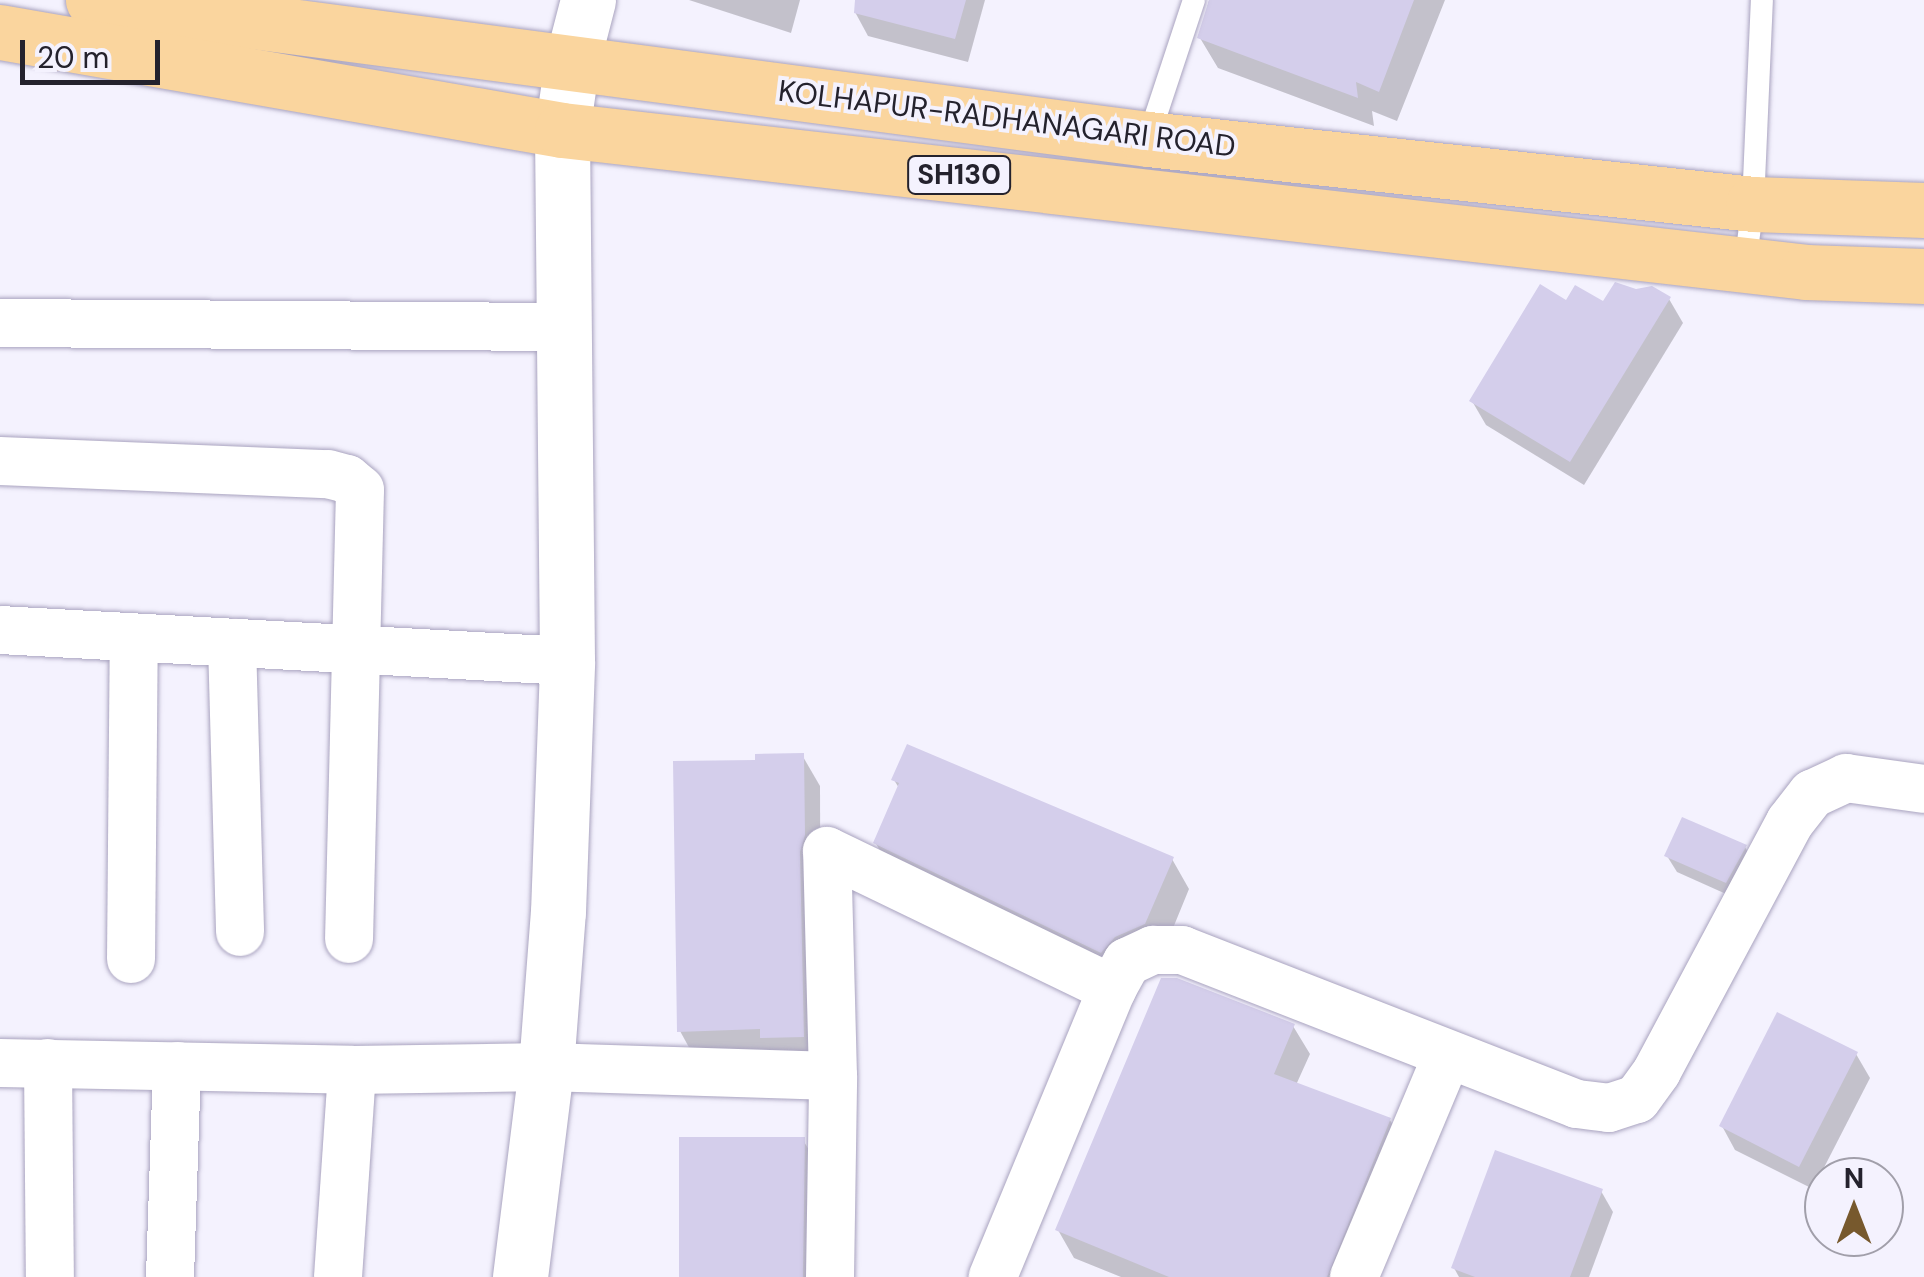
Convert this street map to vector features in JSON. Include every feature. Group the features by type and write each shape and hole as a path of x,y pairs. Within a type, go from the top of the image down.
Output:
{"main road":[{"name":"KOLHAPUR-RADHANAGARI ROAD","path":"93,0 1148,138 1753,204 1924,210"},
{"name":"SH130","path":"0,32 562,130 1746,265 1924,276"}],"street":[{"path":"520,1277 546,1067 558,912 567,661 562,130 572,62 588,0"},
{"path":"0,323 562,328"},
{"path":"0,462 328,474 347,479 360,490 363,507 354,648 349,939"},
{"path":"0,630 567,661"},
{"path":"130,959 134,640"},
{"path":"232,644 240,932"},
{"path":"993,1277 1112,989 1127,962 1153,950 1182,950 1447,1056 1577,1104 1609,1108 1637,1099 1657,1071 1790,822 1812,794 1846,778 1924,789"},
{"path":"830,1277 832,1076 826,852 1112,989"},
{"path":"1354,1277 1447,1056"},
{"path":"0,1062 352,1070 546,1067 832,1076"},
{"path":"48,1064 50,1277"},
{"path":"170,1277 178,1066"},
{"path":"338,1277 352,1070"}],"lane":[{"path":"1148,138 1194,0"},
{"path":"1746,265 1753,204 1762,0"}],"building":[{"path":"855,0 966,0 955,39 854,13"},
{"path":"1209,0 1414,0 1379,92 1356,82 1358,98 1197,38"},
{"path":"1615,282 1636,289 1652,286 1671,297 1570,462 1469,401 1540,284 1566,300 1575,285 1603,301"},
{"path":"907,744 1174,857 1145,924 1115,937 1101,953 873,843 899,783 891,780"},
{"path":"804,753 805,835 800,852 804,1037 760,1038 760,1029 677,1032 673,761 755,760 755,754"},
{"path":"1682,817 1747,845 1726,883 1664,856"},
{"path":"1161,978 1177,978 1295,1024 1274,1074 1391,1118 1327,1277 1169,1277 1055,1230"},
{"path":"1777,1012 1858,1052 1799,1167 1719,1126"},
{"path":"679,1137 805,1137 803,1277 679,1277"},
{"path":"1495,1150 1603,1189 1570,1277 1475,1277 1451,1268"}]}
